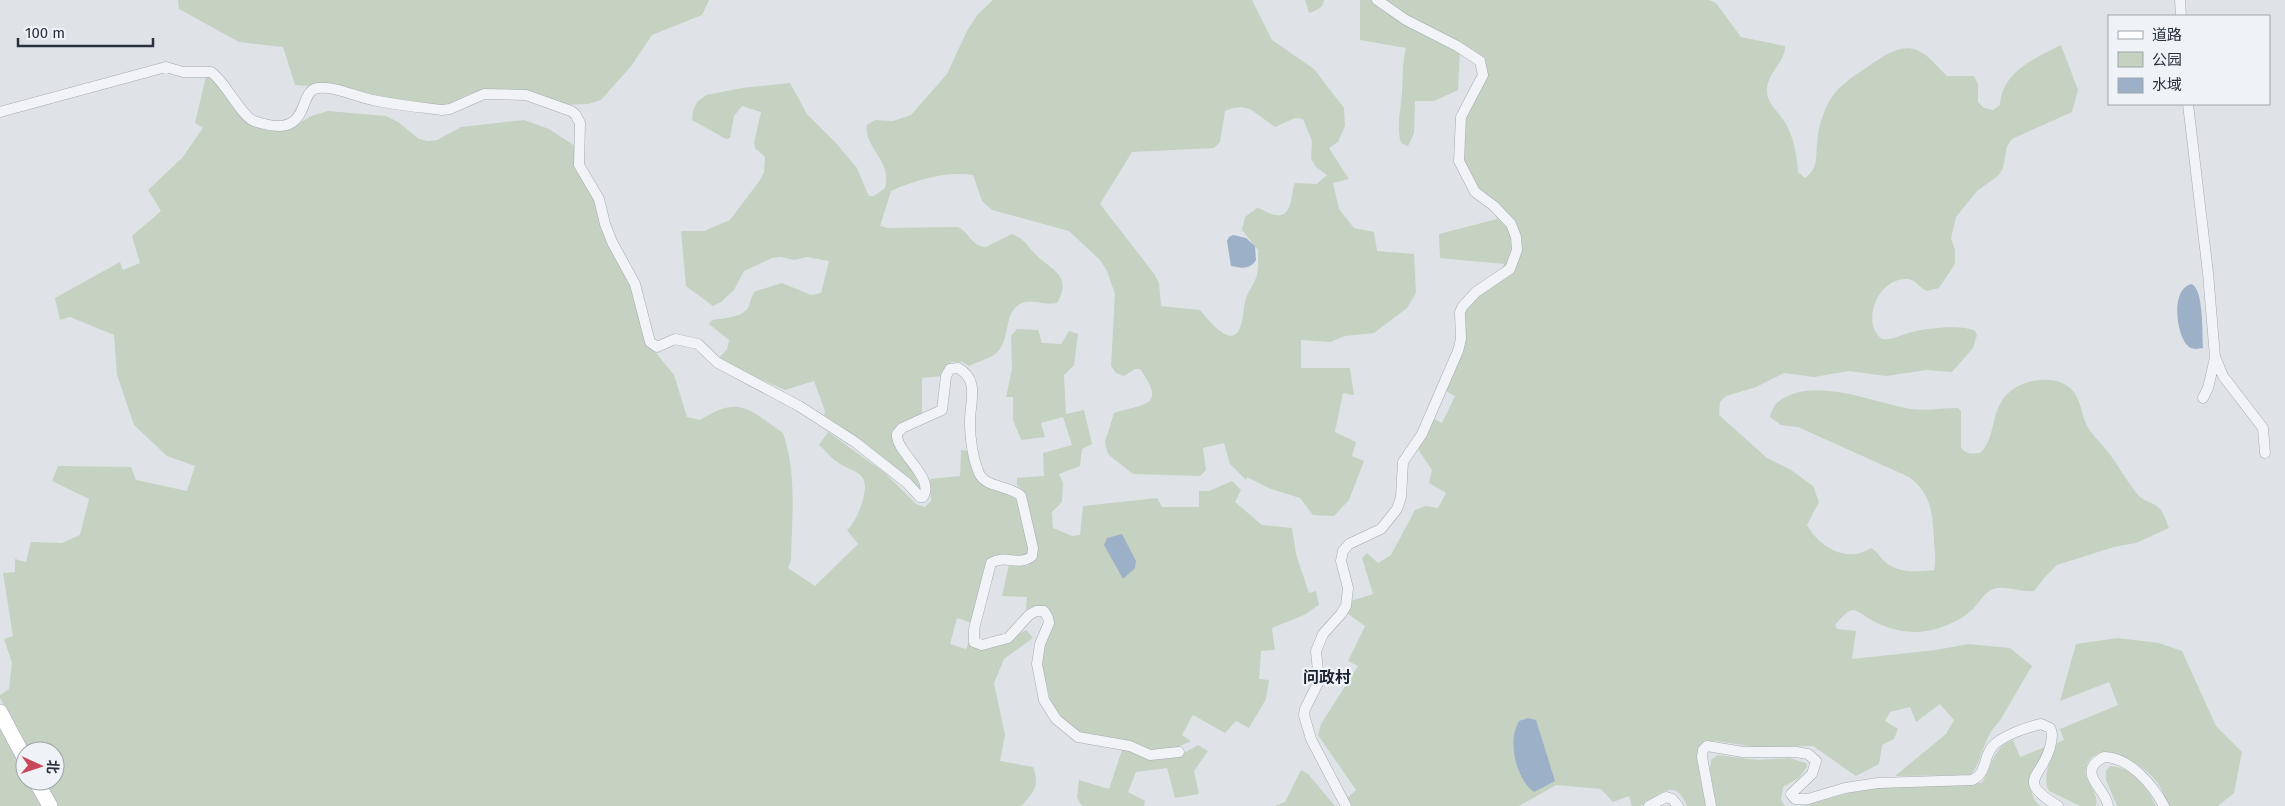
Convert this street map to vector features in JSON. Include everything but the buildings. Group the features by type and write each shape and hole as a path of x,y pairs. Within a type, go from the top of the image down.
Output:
{"main road":[{"path":"0,712 15,741"},
{"path":"42,791 50,806"}],"street":[{"path":"1346,806 1311,738 1304,715 1305,709 1319,681 1315,657 1318,642 1346,606 1348,588 1341,561 1342,554 1349,544 1381,529 1397,509 1401,497 1403,462 1422,434 1458,351 1461,338 1460,312 1476,292 1510,269 1517,244 1511,224 1494,206 1475,192 1459,162 1461,117 1482,78 1483,72 1480,62 1457,46 1406,20 1376,0"},
{"path":"2180,0 2181,15"},
{"path":"0,112 166,67 183,72 211,72 250,119 279,126 295,122 310,93 318,88 351,92 373,100 442,110 450,109 482,95 526,95 571,111 580,124 579,165 599,199 604,224 612,242 636,284 650,342 655,346 660,346 675,339 698,344 718,363 799,406 855,442 923,498 925,493 924,482 908,455 898,445 896,434 902,428 942,410 948,371 958,368 968,374 973,388 970,429 979,472 985,481 1012,490 1021,496 1033,548 1032,556 1025,561 1001,558 991,563 974,629 974,642 982,645 1008,638 1028,615 1036,611 1044,611 1049,624 1040,644 1037,664 1044,700 1056,719 1078,737 1130,746 1150,755 1179,752"},
{"path":"2188,105 2208,273 2215,357 2208,388 2203,398"},
{"path":"2215,357 2223,376 2262,428 2265,453"},
{"path":"1711,806 1702,757 1703,750 1707,746 1743,752 1796,752 1811,755 1816,761 1814,771 1791,794 1795,799 1808,799 1862,785 1972,780 1981,774 1990,750 1998,741 2041,724 2048,725 2052,734 2046,760 2035,773 2035,786 2040,795 2058,806"},
{"path":"2108,806 2105,797 2092,776 2094,766 2104,757 2120,760 2142,777 2164,806"},
{"path":"1649,806 1666,798 1672,799 1678,806"}],"green space":[{"path":"178,0 709,0 702,15 652,35 632,65 601,100 588,104 562,105 484,90 469,94 445,106 375,98 350,89 295,85 283,47 239,42 179,9"},
{"path":"993,0 1252,0 1272,40 1314,69 1344,108 1345,126 1338,142 1329,148 1349,179 1333,183 1339,209 1354,228 1374,232 1377,251 1414,254 1416,293 1407,308 1374,333 1345,336 1330,342 1301,340 1301,368 1350,368 1354,395 1343,393 1335,432 1356,442 1352,456 1364,461 1349,500 1334,516 1313,515 1300,498 1271,489 1247,477 1246,480 1230,464 1224,443 1203,448 1206,470 1200,476 1133,474 1109,455 1105,442 1114,413 1149,402 1152,397 1152,390 1140,369 1135,369 1124,376 1116,373 1111,366 1115,294 1107,271 1100,260 1069,231 992,210 982,201 973,175 953,174 931,177 891,191 880,226 888,228 958,227 974,242 986,247 1012,234 1023,240 1036,255 1058,274 1063,286 1057,303 1026,302 1016,307 1010,317 1003,343 994,355 969,366 962,362 951,362 943,376 922,378 922,414 894,434 920,487 919,491 852,434 824,415 825,411 814,381 785,390 727,365 720,357 727,349 729,340 709,324 712,320 733,317 743,313 749,306 752,296 756,291 782,283 811,295 821,293 829,261 807,257 794,260 781,257 772,258 744,271 734,290 721,302 713,306 686,286 681,231 704,231 730,220 760,180 764,172 765,157 755,148 754,143 761,112 742,106 734,116 730,138 726,139 692,120 697,102 706,95 742,88 790,83 807,114 836,143 857,168 869,196 874,196 885,188 886,178 882,162 869,140 867,125 875,120 893,121 911,115 947,74 967,31 978,14","holes":["1241,107 1250,109 1275,127 1295,118 1303,119 1312,141 1311,159 1316,167 1327,175 1317,184 1295,183 1290,205 1284,214 1272,214 1257,208 1245,217 1242,230 1258,250 1258,271 1246,299 1239,331 1234,335 1229,335 1222,333 1216,328 1200,310 1161,306 1159,283 1155,275 1100,204 1132,152 1214,148 1220,142 1225,111"]},
{"path":"1305,0 1324,0 1321,7 1309,13"},
{"path":"1360,0 1371,0 1381,10 1460,50 1458,90 1434,101 1415,101 1414,133 1408,146 1401,143 1399,130 1403,65 1406,48 1360,40"},
{"path":"1382,0 1709,0 1716,3 1741,37 1785,46 1782,58 1770,78 1767,91 1771,104 1789,130 1795,147 1798,172 1805,178 1810,174 1815,165 1819,127 1834,94 1855,75 1893,51 1907,48 1914,49 1928,57 1947,76 1974,76 1978,84 1978,102 1984,108 1993,110 2000,105 2002,93 2013,75 2031,61 2061,45 2078,90 2072,112 2012,139 2007,146 2003,168 1999,175 1977,191 1956,217 1951,238 1955,250 1955,264 1939,288 1927,291 1910,279 1896,281 1887,286 1875,303 1873,324 1876,332 1882,339 1890,339 1912,332 1935,328 1953,327 1975,331 1977,335 1973,348 1952,372 1926,370 1886,376 1849,371 1814,377 1784,373 1756,387 1726,396 1720,402 1719,415 1767,458 1791,470 1813,486 1819,502 1807,525 1819,540 1826,546 1844,554 1862,553 1871,548 1889,565 1901,570 1934,570 1935,556 1932,515 1927,498 1917,483 1909,477 1798,427 1781,425 1770,417 1777,403 1791,395 1807,391 1824,391 1842,393 1911,409 1958,408 1961,411 1961,447 1967,452 1980,453 1989,439 1996,413 2005,397 2012,390 2024,384 2038,380 2052,380 2064,384 2075,393 2086,423 2093,435 2109,453 2137,494 2161,510 2169,528 2136,543 2114,547 2057,565 2034,591 1993,589 1962,618 1939,628 1923,632 1910,632 1889,628 1855,610 1847,613 1835,625 1837,629 1856,631 1852,659 1936,650 1968,644 2010,648 2032,666 1990,734 1971,775 1895,776 1946,734 1954,720 1940,704 1916,722 1910,707 1890,712 1885,721 1898,729 1894,739 1882,745 1879,764 1856,776 1813,746 1756,747 1716,741 1703,743 1698,755 1698,764 1706,806 1687,806 1682,796 1676,791 1670,790 1664,791 1640,806 1632,806 1629,796 1613,802 1601,789 1556,785 1519,806 1348,806 1345,800 1356,790 1318,735 1321,724 1358,666 1348,661 1365,626 1348,614 1351,601 1373,594 1362,558 1367,553 1378,563 1391,555 1415,510 1426,506 1438,508 1446,493 1429,483 1432,470 1418,449 1434,419 1442,423 1455,396 1444,390 1459,357 1456,318 1501,272 1504,264 1440,258 1439,234 1497,219 1492,210 1477,198 1464,160 1463,144 1467,116 1485,68"},
{"path":"206,76 210,77 256,127 269,131 288,130 311,116 328,111 386,116 398,122 419,139 428,141 437,140 461,127 524,120 549,129 575,146 594,199 627,272 647,342 674,375 687,417 700,420 725,408 743,408 761,417 783,433 790,464 793,496 791,560 788,568 815,586 858,544 847,530 858,514 865,492 865,484 860,474 836,461 819,445 828,432 885,473 916,504 925,507 931,501 930,479 960,476 961,450 969,451 982,485 1002,490 1018,502 1029,544 1029,552 1026,556 1004,555 992,558 972,623 957,618 950,644 966,649 969,642 973,647 1004,642 1026,630 1033,638 1004,659 994,683 1005,735 1000,761 1033,767 1035,774 1035,788 1022,806 58,806 50,791 65,791 65,741 24,741 0,698 0,695 9,689 12,663 4,639 13,636 3,573 15,572 15,559 26,562 31,542 62,543 80,535 89,499 52,481 58,466 131,467 136,480 187,491 195,466 167,456 134,425 117,375 114,335 70,317 60,320 55,298 120,262 123,270 140,263 132,236 161,211 148,190 182,158 203,128 195,123"},
{"path":"1017,329 1038,330 1042,343 1061,344 1069,331 1078,334 1074,365 1064,375 1066,414 1084,410 1092,444 1082,449 1080,466 1059,474 1063,483 1062,502 1052,512 1053,528 1072,536 1080,535 1083,506 1157,498 1162,507 1199,507 1199,491 1209,491 1232,481 1241,490 1235,502 1262,525 1292,528 1296,554 1309,593 1316,591 1319,605 1304,615 1272,628 1275,650 1261,651 1259,679 1269,680 1266,699 1249,728 1236,721 1225,733 1193,715 1182,735 1191,741 1167,752 1151,753 1077,734 1052,706 1041,658 1043,645 1054,621 1053,616 1049,611 1041,607 1034,606 1026,610 1027,597 1002,596 1009,564 1028,566 1035,558 1037,549 1027,497 1024,491 1017,485 1017,478 1044,476 1043,453 1072,445 1063,417 1041,423 1045,437 1021,440 1013,420 1013,397 1006,397 1012,369 1011,336"},
{"path":"2118,638 2159,643 2182,651 2216,726 2242,752 2234,793 2218,806 2168,806 2160,787 2151,775 2126,758 2107,753 2098,754 2091,758 2087,766 2087,778 2095,793 2096,806 2080,806 2049,791 2046,779 2048,767 2057,743 2064,740 2060,729 2118,705 2109,682 2060,701 2076,644"},
{"path":"0,725 15,753 15,791 36,791 44,806 0,806"},
{"path":"2013,740 2020,757 2045,747 2031,785 2034,799 2040,806 1804,806 1859,790 1878,787 1982,783 1997,752 2006,743"},
{"path":"1198,745 1208,751 1194,771 1199,794 1175,798 1167,768 1136,772 1128,792 1145,801 1144,806 1082,806 1077,798 1079,780 1109,789 1123,747 1152,758 1160,759 1177,756"},
{"path":"1718,755 1758,760 1789,758 1806,763 1807,767 1799,778 1783,787 1781,800 1785,806 1716,806 1710,769 1711,760"},
{"path":"2110,766 2124,770 2138,780 2156,806 2117,806 2106,780 2106,771"},
{"path":"1301,770 1308,774 1335,806 1275,806 1285,802"}],"water":[{"path":"1233,235 1246,238 1255,246 1256,260 1248,267 1231,266 1227,241"},
{"path":"2192,284 2199,295 2202,313 2203,348 2197,349 2188,346 2184,340 2180,332 2177,312 2180,294 2185,287"},
{"path":"1122,534 1136,561 1135,568 1123,579 1104,545 1107,538"},
{"path":"1528,718 1536,720 1555,781 1534,792 1522,778 1515,759 1514,749 1515,729 1519,721"}],"district":[{"name":"问政村","path":"1327,677"}]}
